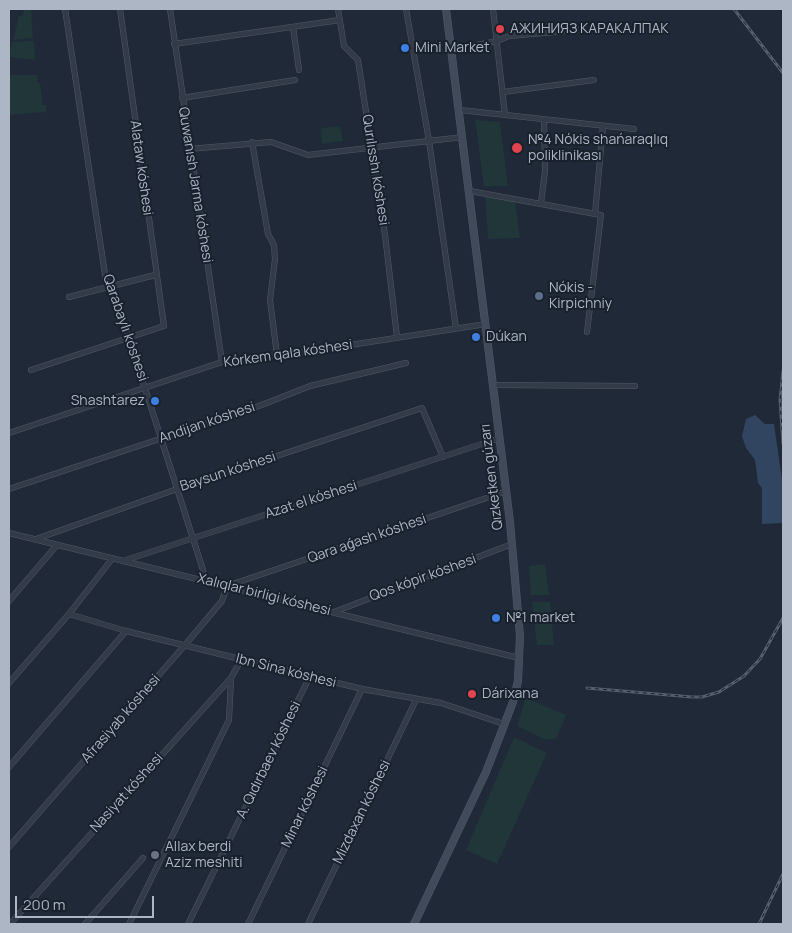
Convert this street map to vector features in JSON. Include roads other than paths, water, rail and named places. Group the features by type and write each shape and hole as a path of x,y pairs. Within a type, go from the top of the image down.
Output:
{"street":[{"name":"Qarabaylı kóshesi","path":"65,9 106,281 114,293 129,338 203,570 204,581"},
{"name":"Alataw kóshesi","path":"120,9 155,275 164,326 129,338"},
{"name":"Quwanısh Jarma kóshesi","path":"170,9 189,149 222,362"},
{"name":"Qurılısshı kóshesi","path":"338,9 344,46 358,60 398,337"},
{"path":"406,9 429,141 456,328"},
{"name":"Qızketken gúzarı","path":"414,924 486,772 504,724 514,695 520,636 512,544 494,385 464,137 446,9"},
{"path":"493,9 505,115"},
{"path":"174,44 340,20"},
{"path":"293,27 299,70"},
{"path":"452,50 497,42 509,36 578,30"},
{"path":"182,98 295,80"},
{"path":"503,92 594,80"},
{"path":"460,110 634,129"},
{"path":"541,203 545,171 544,119"},
{"path":"587,332 598,214 603,126"},
{"path":"189,149 252,142 280,143 308,155 464,137"},
{"path":"252,142 268,234 274,245 270,300 277,355"},
{"path":"470,191 598,214"},
{"path":"69,297 155,275"},
{"name":"Kórkem qala kóshesi","path":"9,433 222,362 486,324"},
{"path":"31,370 129,338"},
{"name":"Andijan kóshesi","path":"9,489 160,439 310,386 406,363"},
{"path":"494,385 635,386"},
{"name":"Baysun kóshesi","path":"36,540 177,489 422,408 442,458"},
{"name":"Azat el kóshesi","path":"122,561 500,438"},
{"name":"Qara aǵash kóshesi","path":"227,586 506,491"},
{"name":"Xalıqlar birligi kóshesi","path":"9,533 519,658"},
{"name":"Qos kópir kóshesi","path":"334,612 512,544"},
{"path":"9,601 57,545"},
{"path":"9,683 69,614 112,559"},
{"name":"Afrasiyab kóshesi","path":"9,847 222,601 227,586"},
{"name":"Ibn Sina kóshesi","path":"69,614 126,631 362,689 416,700 442,703 504,724"},
{"path":"9,767 126,631"},
{"name":"Nasiyat kóshesi","path":"10,924 231,678 241,660"},
{"name":"A. Qıdırbaev kóshesi","path":"188,924 310,676"},
{"path":"129,924 229,720 231,678"},
{"name":"Minar kóshesi","path":"248,924 362,689"},
{"name":"Mizdaxan kóshesi","path":"308,924 416,700"},
{"path":"85,924 143,858"}],"water":[{"path":"755,415 765,424 774,424 783,487 782,523 762,524 762,488 758,483 755,460 746,448 742,436 746,419"}],"railway":[{"path":"734,9 783,73"},
{"path":"783,371 780,400 783,444"},
{"path":"587,688 692,697 702,697 719,692 744,676 760,659 783,618"},
{"path":"759,924 783,874"}],"place":[{"name":"АЖИНИЯЗ КАРАКАЛПАК","path":"500,29"},
{"name":"Mini Market","path":"405,48"},
{"name":"№4 Nókis shańaraqlıq poliklinikası","path":"517,148"},
{"name":"Nókis - Kirpichniy","path":"539,296"},
{"name":"Dúkan","path":"476,337"},
{"name":"Shashtarez","path":"155,401"},
{"name":"№1 market","path":"496,618"},
{"name":"Dárixana","path":"472,694"},
{"name":"Allax berdi Aziz meshiti","path":"155,855"}]}
